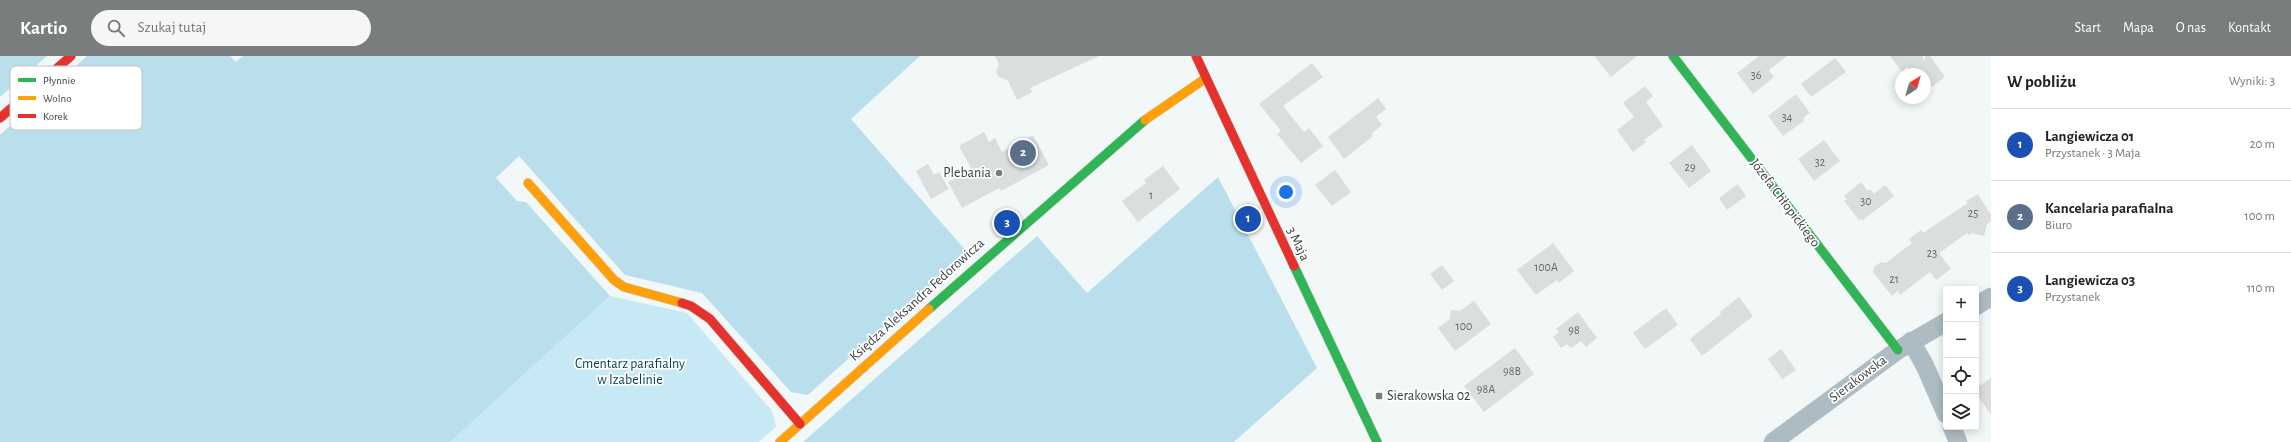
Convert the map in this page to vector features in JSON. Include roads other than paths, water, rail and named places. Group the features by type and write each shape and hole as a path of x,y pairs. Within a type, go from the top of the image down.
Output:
{"street":[{"path":"60,66 71,56"},
{"name":"3 Maja","path":"1196,56 1377,442"},
{"name":"Józefa Chłopickiego","path":"1673,56 1905,345 1925,366 1943,407"},
{"name":"Księdza Aleksandra Fedorowicza","path":"780,442 990,254 1153,113 1206,78"},
{"path":"0,118 10,109"},
{"path":"528,183 614,280 624,286 691,306 710,319 800,424"},
{"path":"1979,304 1991,297"},
{"name":"Sierakowska","path":"1773,442 1905,345 1943,324"},
{"path":"1953,430 1958,442"}],"place":[{"name":"Kancelaria parafialna","path":"1023,153"},
{"name":"Plebania","path":"999,173"},
{"name":"Langiewicza 01","path":"1248,219"},
{"name":"Langiewicza 03","path":"1007,223"},
{"name":"Sierakowska 02","path":"1379,396"}],"park label":[{"name":"Cmentarz parafialny w Izabelinie","path":"630,372"}]}
